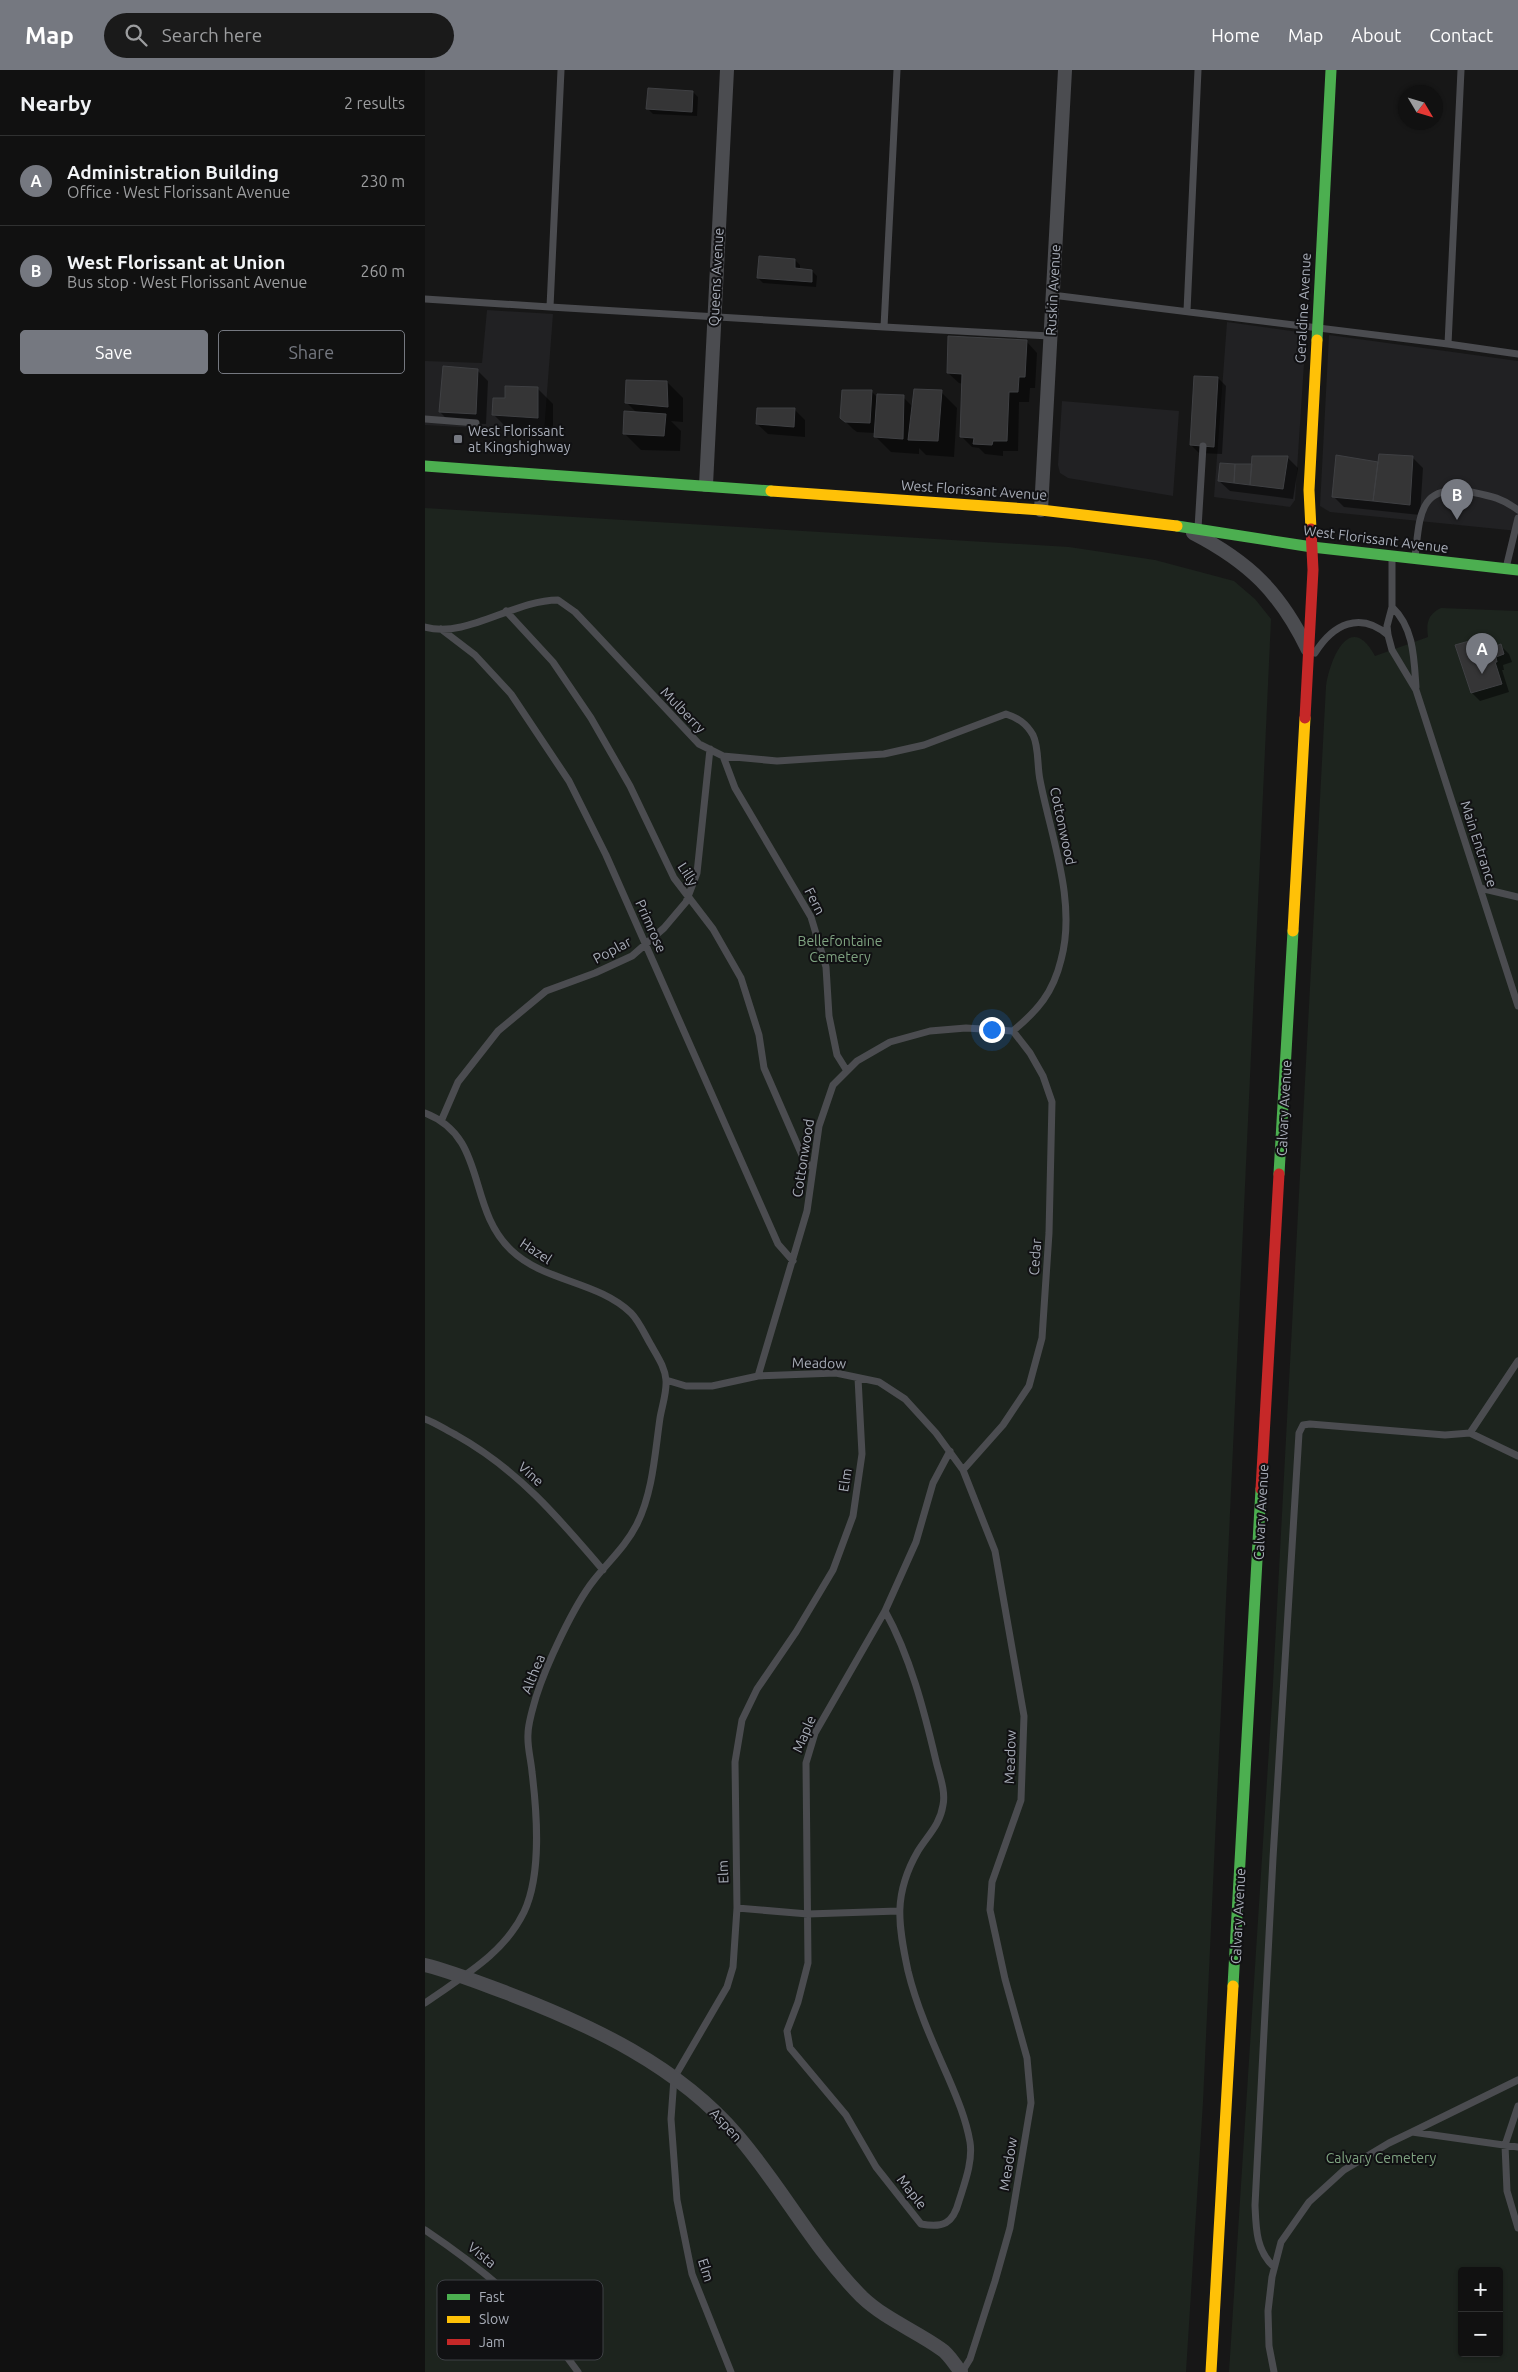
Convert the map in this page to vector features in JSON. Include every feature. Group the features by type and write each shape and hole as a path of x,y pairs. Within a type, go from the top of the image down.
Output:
{"street":[{"name":"Queens Avenue","path":"706,485 727,70"},
{"name":"Ruskin Avenue","path":"1041,510 1065,70"},
{"name":"Geraldine Avenue","path":"1312,547 1309,490 1331,70"},
{"name":"West Florissant Avenue","path":"425,466 1041,510 1312,547 1518,570"},
{"path":"1183,528 1233,556 1265,583 1290,615 1309,652"},
{"name":"Calvary Avenue","path":"1211,2372 1309,652 1312,547"},
{"name":"Aspen","path":"425,1965 463,1976 545,2008 613,2040 674,2078 711,2108 737,2135 827,2258 863,2298 916,2335 942,2350 962,2372"}],"lane":[{"path":"550,307 561,70"},
{"path":"884,327 897,70"},
{"path":"1187,311 1198,70"},
{"path":"1448,344 1461,70"},
{"path":"1052,295 1518,354"},
{"path":"425,299 1050,336"},
{"path":"425,419 476,423"},
{"path":"1198,530 1203,446"},
{"path":"1415,559 1420,514 1428,500 1438,492 1455,490 1503,498 1518,510"},
{"path":"1506,568 1518,518"},
{"name":"Main Entrance","path":"1393,556 1391,581 1392,607 1387,626 1392,650 1416,690 1518,1006"},
{"name":"Mulberry","path":"425,627 437,630 477,622 532,602 558,600 587,625 699,744 723,756 777,761 884,754 925,746 1006,714 1018,718"},
{"name":"Main Entrance","path":"1392,607 1401,616 1407,627 1415,662 1416,690"},
{"name":"Lilly","path":"506,610 553,662 591,718 630,786 674,878 713,929 741,978 759,1035 764,1068 805,1162 813,1168"},
{"path":"1308,667 1326,638 1347,624 1357,622 1368,623 1388,635"},
{"name":"Primrose","path":"441,629 475,656 511,694 569,781 606,855 778,1244 793,1261"},
{"name":"Cottonwood","path":"758,1376 807,1211 822,1118 833,1085 857,1061 890,1042 930,1031 966,1028 1013,1031 1036,1012 1052,987 1062,959 1065,900 1039,778 1034,736 1018,718"},
{"name":"Poplar","path":"442,1119 458,1082 498,1031 546,991 595,974 632,956 664,928 688,896 697,873 710,749"},
{"name":"Fern","path":"723,756 735,788 811,917 825,967 829,1016 837,1055 847,1070"},
{"path":"1480,888 1518,897"},
{"name":"Cedar","path":"963,1470 1003,1425 1029,1386 1042,1338 1049,1233 1053,1102 1043,1076 1030,1053 1013,1031"},
{"name":"Hazel","path":"425,1113 442,1119 459,1135 473,1170 486,1216 498,1235 513,1252 551,1276 595,1291 615,1301 632,1314 662,1364 666,1380"},
{"path":"1470,1433 1518,1361"},
{"name":"Meadow","path":"666,1380 685,1386 712,1386 758,1376 836,1373 879,1382 905,1399 936,1433 963,1470 995,1551 1024,1716 1021,1800 992,1882 990,1910 1005,1979 1027,2058 1031,2103 1010,2228 970,2359 962,2372"},
{"name":"Elm","path":"731,2372 692,2274 677,2200 671,2120 674,2078 727,1987 733,1967 737,1908 735,1762 742,1720 757,1689 796,1632 833,1570 853,1516 862,1454 858,1378"},
{"name":"Althea","path":"425,2003 489,1958 506,1942 525,1910 536,1863 537,1826 528,1734 537,1696 562,1636 593,1582 625,1545 639,1522 651,1480 666,1380"},
{"name":"Vine","path":"425,1419 483,1450 523,1482 563,1523 603,1570"},
{"path":"1275,2266 1262,2253 1257,2233 1255,2205 1273,1858 1299,1433 1303,1425 1310,1424 1445,1435 1470,1433 1518,1456"},
{"name":"Maple","path":"885,1610 897,1632 927,1723 942,1785 944,1804 936,1829 919,1850 904,1880 898,1910 909,1972 927,2029 963,2112 970,2143 968,2170 958,2206 949,2222 938,2227 921,2224 877,2167 846,2115 790,2048 787,2031 798,2002 808,1964 805,1763 815,1733 885,1610 916,1542 933,1483 949,1451"},
{"path":"737,1908 808,1914 898,1910"},
{"path":"1274,2372 1269,2346 1268,2311 1275,2266 1281,2242 1309,2202 1344,2170 1389,2143 1518,2080"},
{"path":"1518,2106 1505,2145 1507,2192 1518,2228"},
{"path":"1412,2132 1518,2147"},
{"name":"Vista","path":"425,2230 471,2261 492,2280"},
{"name":"Vista","path":"570,2360 578,2372"}],"shaded area":[{"path":"487,310 553,314 544,432 425,425 425,361 482,363"},
{"path":"1227,322 1306,333 1295,500 1290,507 1214,497"},
{"path":"1329,335 1518,361 1518,531 1330,512 1320,506"},
{"path":"1062,401 1179,411 1173,496 1068,478 1060,473 1058,465"}],"green space":[{"name":"Bellefontaine Cemetery","path":"425,508 1069,547 1155,560 1234,581 1255,599 1271,619 1203,2102 1186,2372 425,2372"},
{"name":"Calvary Cemetery","path":"1441,608 1518,611 1518,2372 1229,2372 1272,1702 1326,686 1332,663 1337,653 1350,638 1357,637 1366,643 1375,656 1428,637 1427,627 1433,613"}],"building":[{"path":"648,88 693,91 692,112 646,109"},
{"path":"759,256 795,259 795,268 812,270 812,282 757,278"},
{"path":"948,336 1027,340 1025,377 1019,377 1018,392 1009,392 1007,441 993,441 992,445 973,444 974,438 960,437 962,374 947,373"},
{"path":"443,366 478,369 476,414 439,412"},
{"path":"1194,376 1218,377 1214,447 1190,445"},
{"path":"626,380 667,381 668,407 625,403"},
{"path":"505,386 538,387 538,418 492,415 493,398 505,398"},
{"path":"914,389 942,390 938,441 908,440"},
{"path":"842,390 872,390 870,423 845,422 840,418"},
{"path":"877,394 904,395 903,439 874,437"},
{"path":"757,408 795,408 794,427 756,424"},
{"path":"624,411 666,414 664,436 623,434"},
{"path":"1379,454 1413,456 1410,505 1373,501"},
{"path":"1336,455 1378,462 1373,501 1332,497"},
{"path":"1252,456 1288,456 1283,489 1250,485"},
{"path":"1220,463 1235,464 1234,483 1218,481"},
{"path":"1235,464 1252,464 1250,485 1234,483"},
{"path":"1487,636 1493,647 1501,644 1504,654 1496,657 1497,662 1495,662 1502,684 1471,693 1455,645"}],"traffic: fast":[{"path":"1317,340 1331,70"},
{"path":"425,466 771,491"},
{"path":"1177,526 1312,547 1518,570"},
{"path":"1279,1174 1293,931"},
{"path":"1233,1986 1261,1489"}],"traffic: slow":[{"path":"1311,529 1309,490 1317,340"},
{"path":"771,491 1041,510 1177,526"},
{"path":"1293,931 1305,718"},
{"path":"1211,2372 1233,1986"}],"traffic: jam":[{"path":"1305,718 1313,570 1311,529"},
{"path":"1261,1489 1279,1174"}],"place":[{"name":"West Florissant at Kingshighway","path":"458,439"},
{"name":"West Florissant at Union","path":"1457,520"},
{"name":"Administration Building","path":"1482,674"}]}
